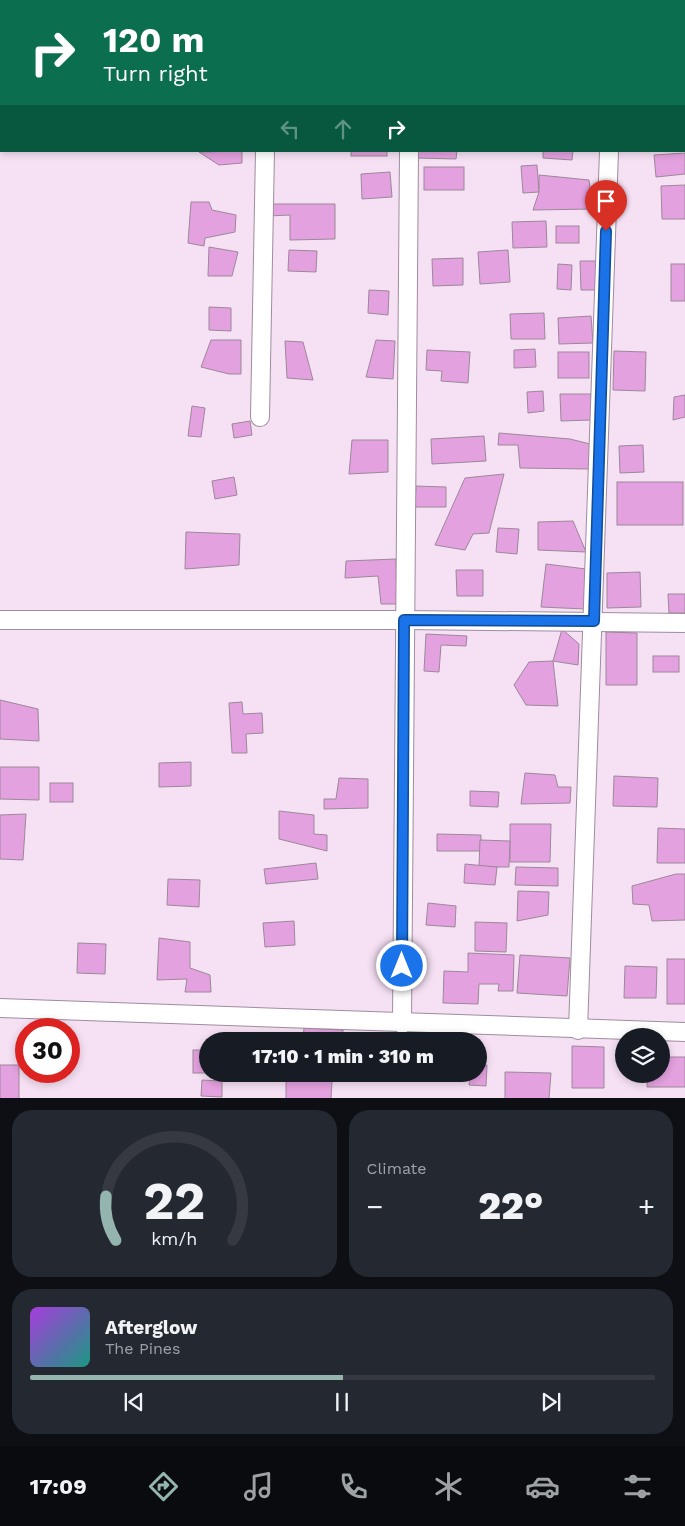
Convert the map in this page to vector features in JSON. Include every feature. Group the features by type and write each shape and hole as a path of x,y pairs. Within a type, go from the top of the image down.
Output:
{"street":[{"path":"260,417 265,152"},
{"path":"402,1024 409,152"},
{"path":"578,1030 594,621 609,152"},
{"path":"0,620 404,620 685,623"},
{"path":"0,1008 402,1024 685,1032"}],"building":[{"path":"199,152 242,152 242,163 219,165"},
{"path":"351,152 387,152 387,156 351,156"},
{"path":"417,152 457,152 456,159 417,158"},
{"path":"543,152 573,152 572,160 543,158"},
{"path":"685,153 685,174 656,177 654,155"},
{"path":"537,165 539,192 523,193 521,166"},
{"path":"424,167 464,167 464,190 424,190"},
{"path":"390,172 392,197 362,199 361,174"},
{"path":"539,175 589,180 593,209 533,210 539,192"},
{"path":"685,185 685,219 662,219 661,186"},
{"path":"191,202 209,202 212,210 236,215 235,232 205,238 204,246 188,243"},
{"path":"268,204 335,204 335,239 290,240 290,215 268,216"},
{"path":"546,221 547,247 513,248 512,222"},
{"path":"556,226 579,226 579,243 556,243"},
{"path":"209,247 238,252 232,276 208,276"},
{"path":"289,250 317,251 316,272 288,271"},
{"path":"508,250 510,282 480,284 478,252"},
{"path":"463,258 463,285 433,286 432,259"},
{"path":"580,261 598,261 599,290 581,290"},
{"path":"558,264 572,265 571,290 557,289"},
{"path":"671,264 685,264 685,301 671,301"},
{"path":"369,290 389,291 388,315 368,313"},
{"path":"209,307 231,308 231,331 209,330"},
{"path":"544,313 545,339 511,339 510,314"},
{"path":"591,316 593,343 559,344 558,318"},
{"path":"211,340 241,340 241,374 229,374 201,367"},
{"path":"376,340 395,341 393,379 366,377"},
{"path":"285,341 303,342 313,380 287,378"},
{"path":"535,349 536,367 514,368 514,350"},
{"path":"427,350 470,352 468,383 441,381 442,371 426,370"},
{"path":"614,351 646,352 645,391 613,390"},
{"path":"558,352 589,352 589,378 558,378"},
{"path":"543,391 544,411 528,413 527,392"},
{"path":"560,394 591,394 591,420 561,421"},
{"path":"685,395 685,417 673,420 674,397"},
{"path":"192,406 205,408 201,437 188,436"},
{"path":"250,421 252,435 234,438 232,424"},
{"path":"499,433 570,439 590,444 589,469 520,468 518,445 498,445"},
{"path":"484,436 486,461 432,464 431,439"},
{"path":"352,440 388,440 388,472 349,474"},
{"path":"643,445 644,472 620,473 619,446"},
{"path":"504,474 489,533 473,534 465,550 435,545 465,478"},
{"path":"234,477 237,495 215,499 212,481"},
{"path":"617,482 683,482 683,525 617,525"},
{"path":"416,486 446,487 446,507 415,507"},
{"path":"573,521 586,552 538,550 538,522"},
{"path":"498,528 519,529 517,554 496,552"},
{"path":"186,532 240,534 239,565 185,569"},
{"path":"396,559 397,604 381,604 378,576 345,578 346,561"},
{"path":"546,564 586,569 585,609 541,607"},
{"path":"456,570 483,570 483,596 457,596"},
{"path":"640,572 641,607 607,608 607,573"},
{"path":"668,594 685,594 685,613 669,613"},
{"path":"562,629 579,644 578,665 553,661"},
{"path":"606,632 637,633 637,685 606,685"},
{"path":"426,634 467,636 466,646 441,645 439,672 424,671"},
{"path":"653,656 679,656 679,672 653,672"},
{"path":"553,661 558,706 526,705 514,685 529,662"},
{"path":"0,700 38,709 39,741 0,739"},
{"path":"242,702 243,714 262,713 263,733 246,734 247,753 232,753 229,703"},
{"path":"191,762 191,786 159,787 159,763"},
{"path":"0,767 39,767 39,800 0,799"},
{"path":"525,773 555,775 558,787 571,787 570,803 521,804"},
{"path":"614,776 658,778 657,807 613,806"},
{"path":"339,778 368,779 368,808 324,809 324,799 336,799"},
{"path":"50,783 73,783 73,802 50,802"},
{"path":"470,791 499,792 498,807 470,806"},
{"path":"279,811 314,815 314,834 327,835 327,851 279,839"},
{"path":"26,814 23,860 0,859 0,815"},
{"path":"510,824 551,824 550,862 510,862"},
{"path":"658,828 685,829 685,863 657,863"},
{"path":"437,834 481,835 481,851 437,851"},
{"path":"480,840 510,841 509,867 479,867"},
{"path":"316,863 318,879 266,884 264,869"},
{"path":"465,864 497,867 495,885 464,883"},
{"path":"516,867 558,868 558,886 515,885"},
{"path":"676,874 685,874 685,920 652,921 649,905 633,904 632,886"},
{"path":"168,879 200,880 199,907 167,905"},
{"path":"518,891 549,892 548,915 517,921"},
{"path":"428,903 456,906 455,927 426,925"},
{"path":"294,921 295,945 265,947 263,923"},
{"path":"475,922 507,923 506,952 475,951"},
{"path":"159,938 190,942 190,968 210,975 211,992 185,992 187,979 157,980"},
{"path":"78,943 106,944 105,974 77,973"},
{"path":"468,953 514,955 513,991 498,991 499,984 479,984 478,1004 443,1003 444,971 468,972"},
{"path":"520,955 570,958 567,996 517,993"},
{"path":"667,959 685,959 685,1004 667,1004"},
{"path":"625,966 657,967 656,998 624,998"},
{"path":"304,1028 343,1030 343,1032 304,1032"},
{"path":"572,1046 604,1047 604,1088 572,1088"},
{"path":"193,1050 199,1050 199,1073 193,1073"},
{"path":"670,1057 685,1057 685,1087 647,1087 647,1083 670,1083"},
{"path":"0,1065 15,1065 15,1083 19,1083 19,1098 0,1098"},
{"path":"505,1072 551,1073 549,1098 505,1098"},
{"path":"202,1082 222,1082 222,1097 201,1096"},
{"path":"286,1082 332,1082 331,1098 286,1098"},
{"path":"469,1082 486,1082 486,1086 469,1085"}],"route":[{"path":"402,966 404,620 594,621 606,231"}]}
